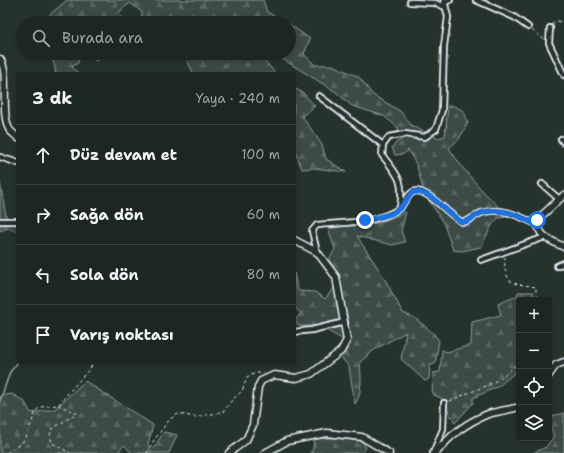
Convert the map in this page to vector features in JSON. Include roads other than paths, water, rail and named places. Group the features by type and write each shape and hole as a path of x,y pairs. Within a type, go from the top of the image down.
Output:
{"street":[{"path":"410,2 444,3 450,0"},
{"path":"476,0 503,12 528,27"},
{"path":"400,208 402,189 400,179 382,155 383,145 389,137 405,134 425,137 436,129 442,110 444,46 448,17 444,3"},
{"path":"550,28 549,43 564,75"},
{"path":"0,59 4,78 4,98 9,128 16,136"},
{"path":"318,96 383,145"},
{"path":"0,157 16,162"},
{"path":"542,184 562,197 537,220 538,226 542,236 564,247"},
{"path":"229,453 246,440 253,425 258,387 261,381 274,375 296,378 311,374 341,351 347,340 336,277 317,252 312,231 317,225 380,218 391,214 400,208 413,192 420,191 428,194 462,222 466,222 480,214 494,210 511,212 538,226"},
{"path":"0,221 16,221"},
{"path":"482,260 505,253 545,237"},
{"path":"296,241 317,252"},
{"path":"557,266 564,263"},
{"path":"296,332 312,330 344,322"},
{"path":"552,371 556,366 564,362"},
{"path":"434,453 443,429 444,403"},
{"path":"434,453 448,438 468,425 488,415 516,408"},
{"path":"265,453 288,441 327,433 362,436 389,453"}],"waterway":[{"path":"0,401 10,372 16,364"}]}
